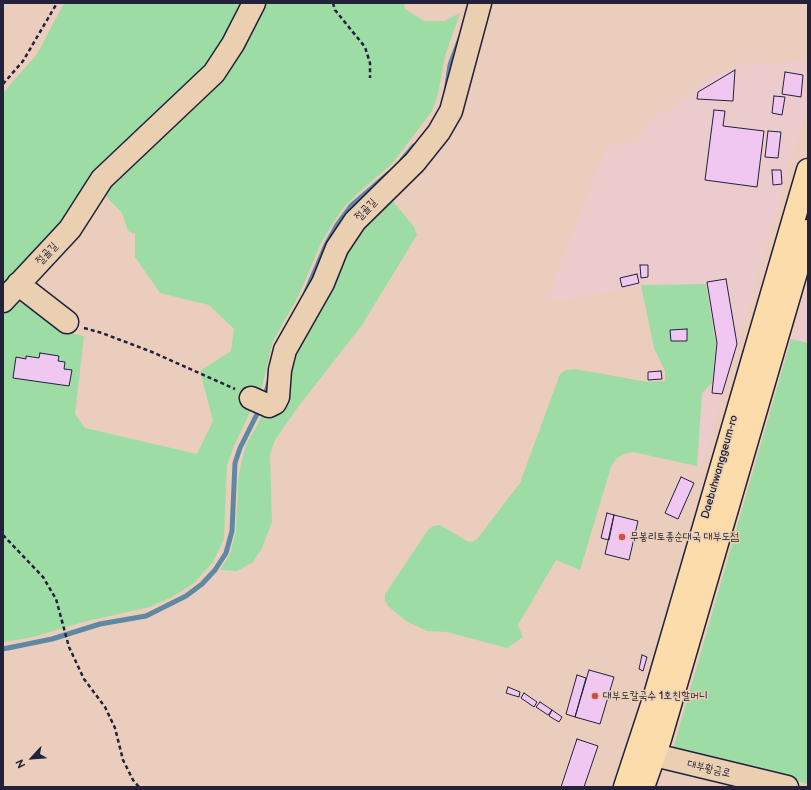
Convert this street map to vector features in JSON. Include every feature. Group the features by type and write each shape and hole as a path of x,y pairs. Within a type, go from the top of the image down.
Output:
{"main road":[{"name":"Daebuhwanggeum-ro","path":"644,787 646,753 808,172"},
{"name":"Daebuhwanggeum-ro","path":"625,787 646,753 808,231"}],"street":[{"name":"절골길","path":"3,301 70,229 102,179 214,73 234,44 254,3"},
{"name":"절골길","path":"260,402 275,403 278,397 280,370 285,350 323,283 337,248 355,221 415,162 439,132 451,111 480,3"},
{"path":"18,284 66,322"},
{"name":"대부황금로","path":"646,753 787,787"}],"path":[{"path":"3,84 23,61 57,3"},
{"path":"333,3 335,10 352,33 365,47 370,63 370,78"},
{"path":"66,322 77,327 102,333 152,352 232,387 260,402"},
{"path":"3,535 43,577 56,599 69,648 84,679 105,707 115,728 123,760 133,780 139,787"}],"shaded area":[{"path":"808,58 808,103 702,467 697,466 706,284 641,285 565,301 547,299 606,147 636,141 652,118 669,110 689,95 705,79 750,61 775,66"},
{"path":"808,282 808,343 791,339"}],"green space":[{"path":"64,3 249,3 214,64 75,204 3,294 3,93 37,54"},
{"path":"260,3 404,3 405,9 424,21 444,21 460,13 445,56 438,94 432,111 392,164 344,207 321,243 298,297 273,341 262,387 234,446 227,465 224,539 213,562 193,584 172,597 150,607 83,622 33,637 3,642 3,312 14,298 63,331 84,336 75,414 85,428 197,454 213,421 200,371 231,351 234,329 209,305 160,293 135,257 135,234 128,231 122,213 100,190"},
{"path":"389,196 414,227 417,235 362,325 298,407 275,440 270,454 272,522 262,548 253,562 237,571 220,570 230,554 236,531 238,481 246,445 263,414 341,253"},
{"path":"706,284 716,344 712,383 702,393 697,466 633,452 624,454 616,459 611,467 580,570 556,560 518,625 523,637 507,648 447,632 427,631 406,621 388,606 385,601 385,594 428,530 433,526 440,525 467,541 472,542 477,539 520,483 560,374 566,370 575,369 647,382 665,381 665,371 654,348 641,285"},
{"path":"791,339 808,343 808,784 673,749"}],"building":[{"path":"735,70 733,101 697,99 698,92"},
{"path":"785,72 803,75 801,97 782,94"},
{"path":"774,96 785,97 782,115 772,113"},
{"path":"714,110 725,111 723,126 764,131 757,187 705,180"},
{"path":"768,131 781,132 778,158 765,157"},
{"path":"772,170 781,170 782,184 773,185"},
{"path":"640,265 648,265 648,277 641,278"},
{"path":"637,274 639,283 622,287 620,278"},
{"path":"726,279 737,344 722,394 712,393 717,343 707,282"},
{"path":"687,329 687,341 671,341 670,330"},
{"path":"40,353 59,356 58,361 65,362 64,369 72,370 69,386 13,378 16,357 26,359 26,356 39,358"},
{"path":"661,371 662,379 648,380 648,372"},
{"path":"681,477 694,483 678,519 665,513"},
{"path":"607,513 614,515 609,540 601,538"},
{"path":"614,515 638,521 629,560 605,554"},
{"path":"642,655 647,657 643,671 639,669"},
{"path":"589,670 614,677 600,724 575,717"},
{"path":"577,675 586,678 575,717 566,714"},
{"path":"508,687 520,692 519,697 506,693"},
{"path":"524,693 537,702 534,707 521,698"},
{"path":"540,702 552,710 548,715 536,707"},
{"path":"552,710 562,717 559,722 549,716"},
{"path":"577,739 598,746 584,787 561,787"}],"waterway":[{"path":"446,92 450,65 461,36"},
{"path":"402,160 414,146"},
{"path":"306,292 326,245 337,225 351,206 388,174"},
{"path":"264,399 269,382"},
{"path":"3,649 52,639 100,624 146,616 186,596 202,584 215,570 226,553 232,531 235,463 240,448 260,408"}],"place":[{"name":"무봉리토종순대국 대부도점","path":"622,537"},
{"name":"대부도칼국수 1호친할머니","path":"595,696"}]}
